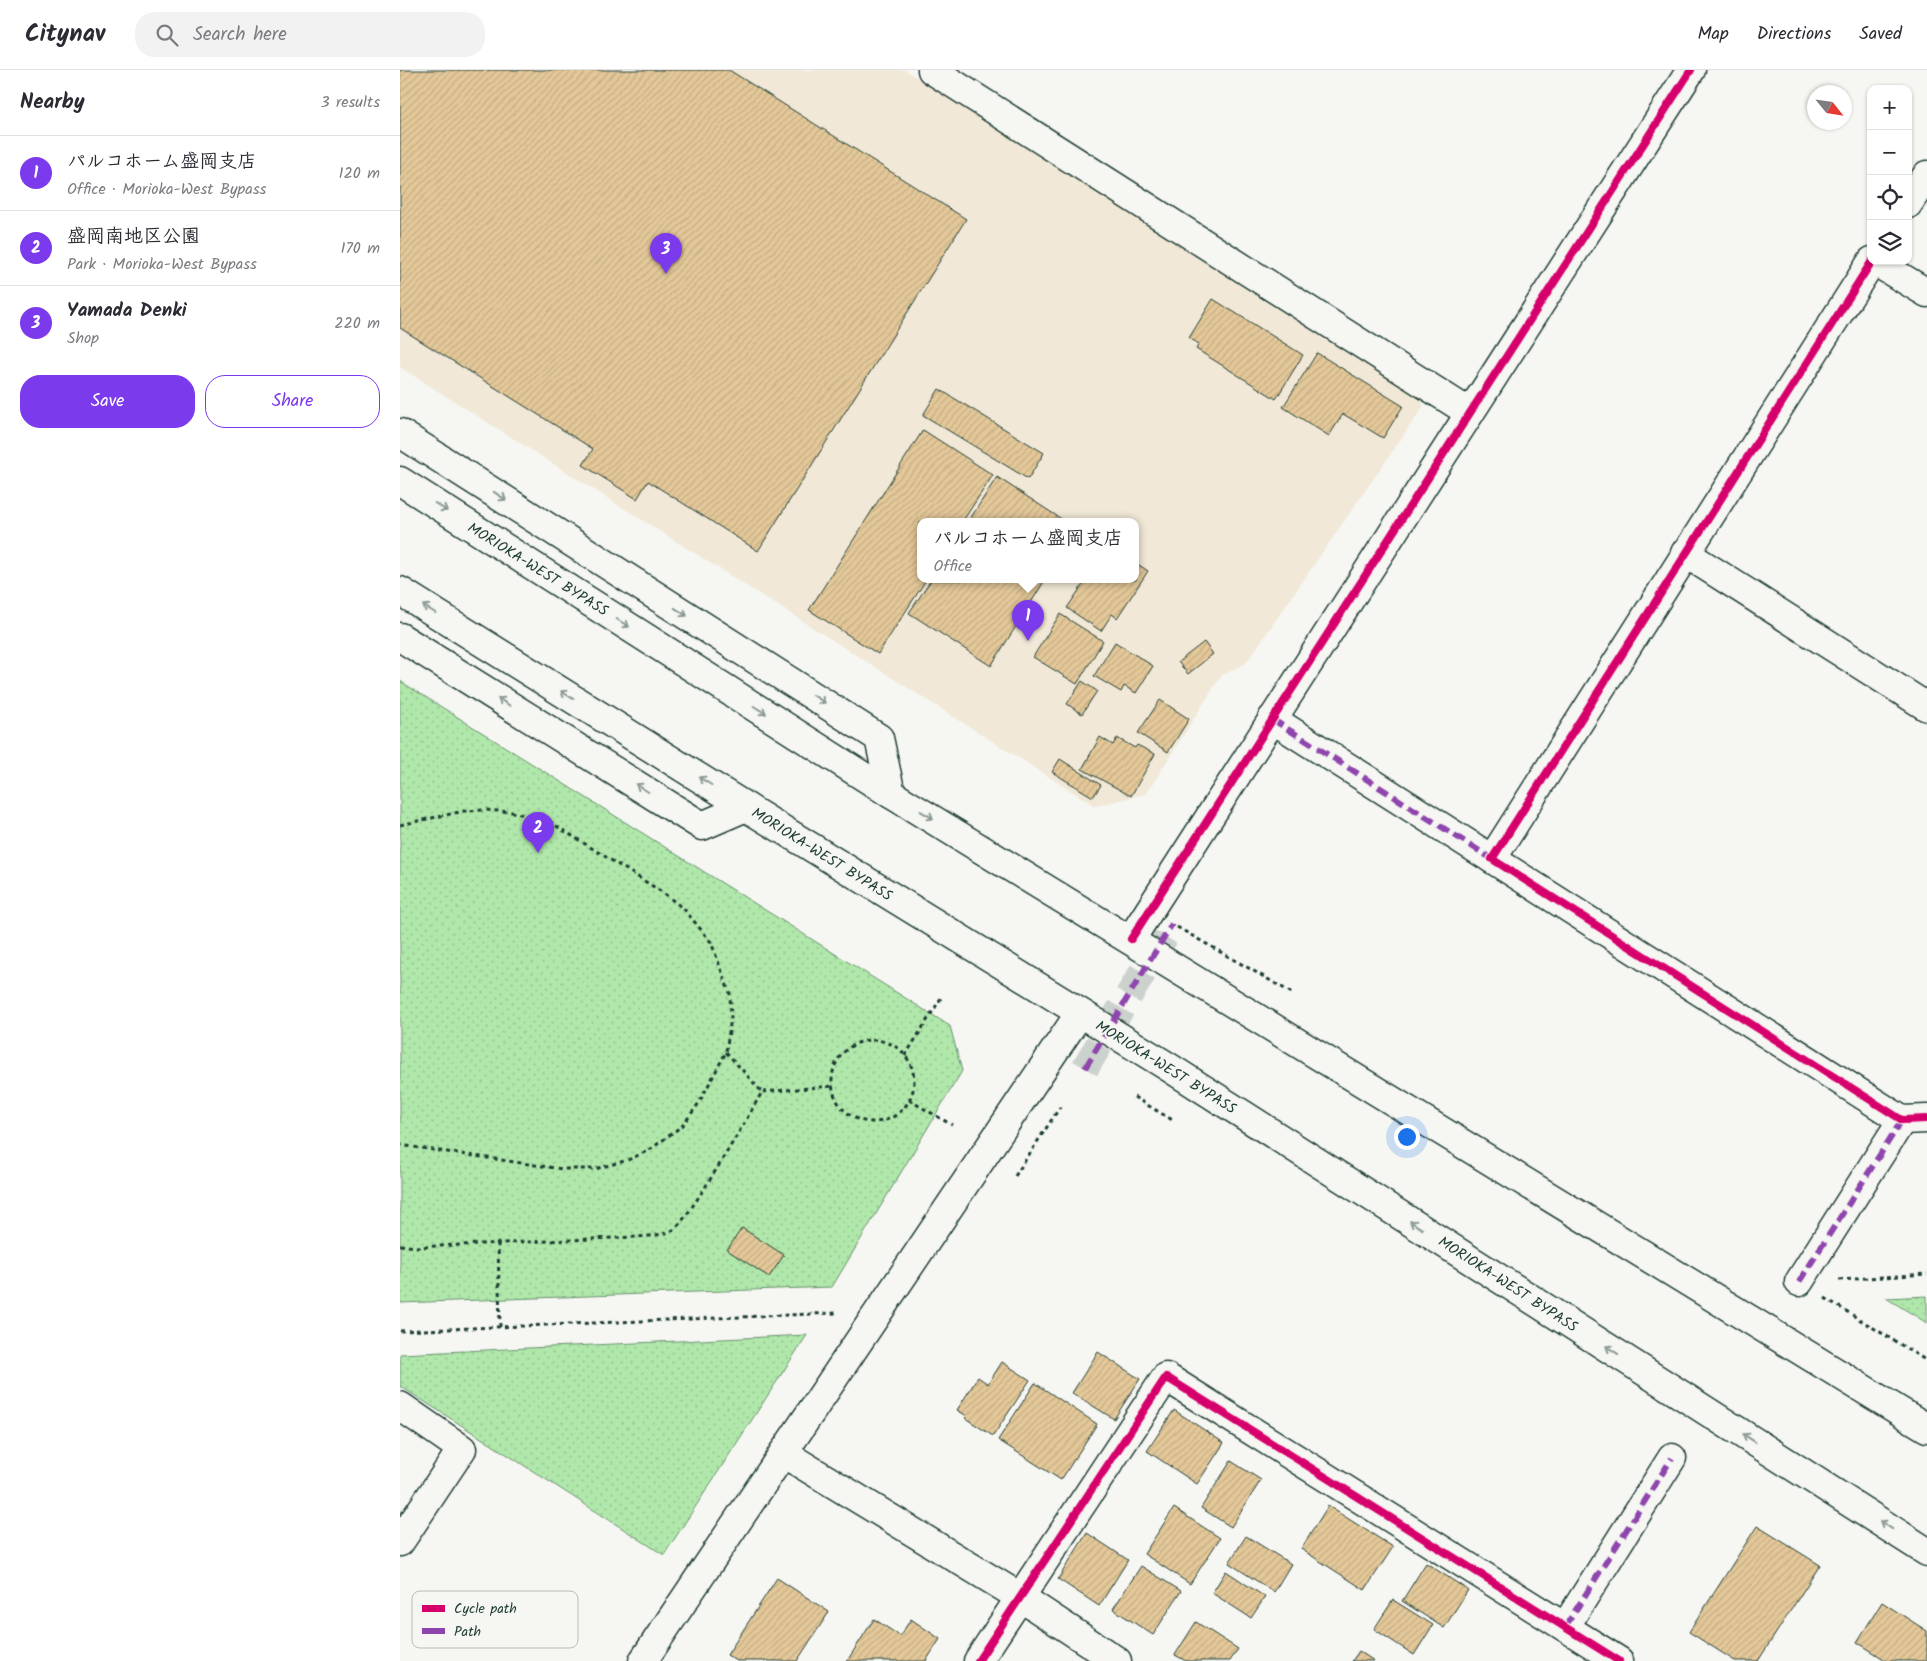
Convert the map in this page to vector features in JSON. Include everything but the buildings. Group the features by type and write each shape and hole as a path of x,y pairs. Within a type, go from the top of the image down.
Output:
{"main road":[{"path":"932,70 1470,413"},
{"path":"1131,939 1692,70"},
{"path":"1912,198 1927,174"},
{"path":"1492,859 1685,553 1870,265"},
{"path":"1880,265 1927,293"},
{"path":"400,433 879,738 891,794"},
{"name":"MORIOKA-WEST BYPASS","path":"400,481 891,794 1131,939 1927,1428"},
{"path":"1685,553 1925,701"},
{"name":"MORIOKA-WEST BYPASS","path":"400,591 1167,1066 1927,1552"},
{"path":"400,637 702,826 746,807"},
{"path":"1272,719 1492,859 1914,1120 1799,1282"},
{"path":"643,1661 1080,1013"},
{"path":"978,1661 1166,1377 1619,1661"},
{"path":"400,1406 462,1449 400,1542"},
{"path":"783,1453 1020,1598 1117,1661"},
{"path":"1565,1627 1672,1458"}],"path":[{"path":"400,825 464,812 485,810 529,816 550,822 662,892 684,909 711,942 730,994 732,1018 726,1052 699,1103 683,1125 651,1149 628,1160 595,1169 562,1169 400,1145"},
{"path":"1172,924 1292,993"},
{"path":"906,1056 941,998"},
{"path":"874,1040 888,1042 906,1056 913,1072 914,1085 903,1110 891,1118 878,1122 864,1121 852,1116 834,1096 832,1086 834,1069 840,1057 849,1047 861,1042 874,1040"},
{"path":"726,1052 762,1092"},
{"path":"762,1092 832,1086"},
{"path":"400,1245 416,1247 635,1237 655,1235 674,1229 691,1208 762,1092"},
{"path":"1134,1097 1174,1120"},
{"path":"909,1100 952,1125"},
{"path":"1015,1176 1060,1106"},
{"path":"498,1243 500,1327"},
{"path":"1799,1282 1927,1274"},
{"path":"1799,1282 1927,1361"},
{"path":"400,1331 836,1313"}],"shaded area":[{"path":"400,70 905,70 1422,393 1423,407 1246,663 1221,676 1146,794 1095,806 400,367"}],"green space":[{"path":"400,681 950,1026 962,1071 832,1287 400,1303"},
{"path":"1927,1296 1927,1323 1886,1298"},
{"path":"807,1335 664,1555 400,1386 400,1354"}],"tunnel":[{"path":"1085,1068 1172,924"}],"marked path":[{"path":"1272,719 1492,859"},
{"path":"1085,1068 1172,924"},
{"path":"1799,1282 1902,1120"},
{"path":"1565,1627 1672,1458"}],"cycle path":[{"path":"1131,939 1691,70"},
{"path":"1869,265 1492,859 1902,1120 1927,1119"},
{"path":"978,1661 1166,1377 1619,1661"}],"place":[{"name":"Yamada Denki","path":"666,274"},
{"name":"パルコホーム盛岡支店","path":"1028,641"},
{"name":"盛岡南地区公園","path":"538,853"}]}
